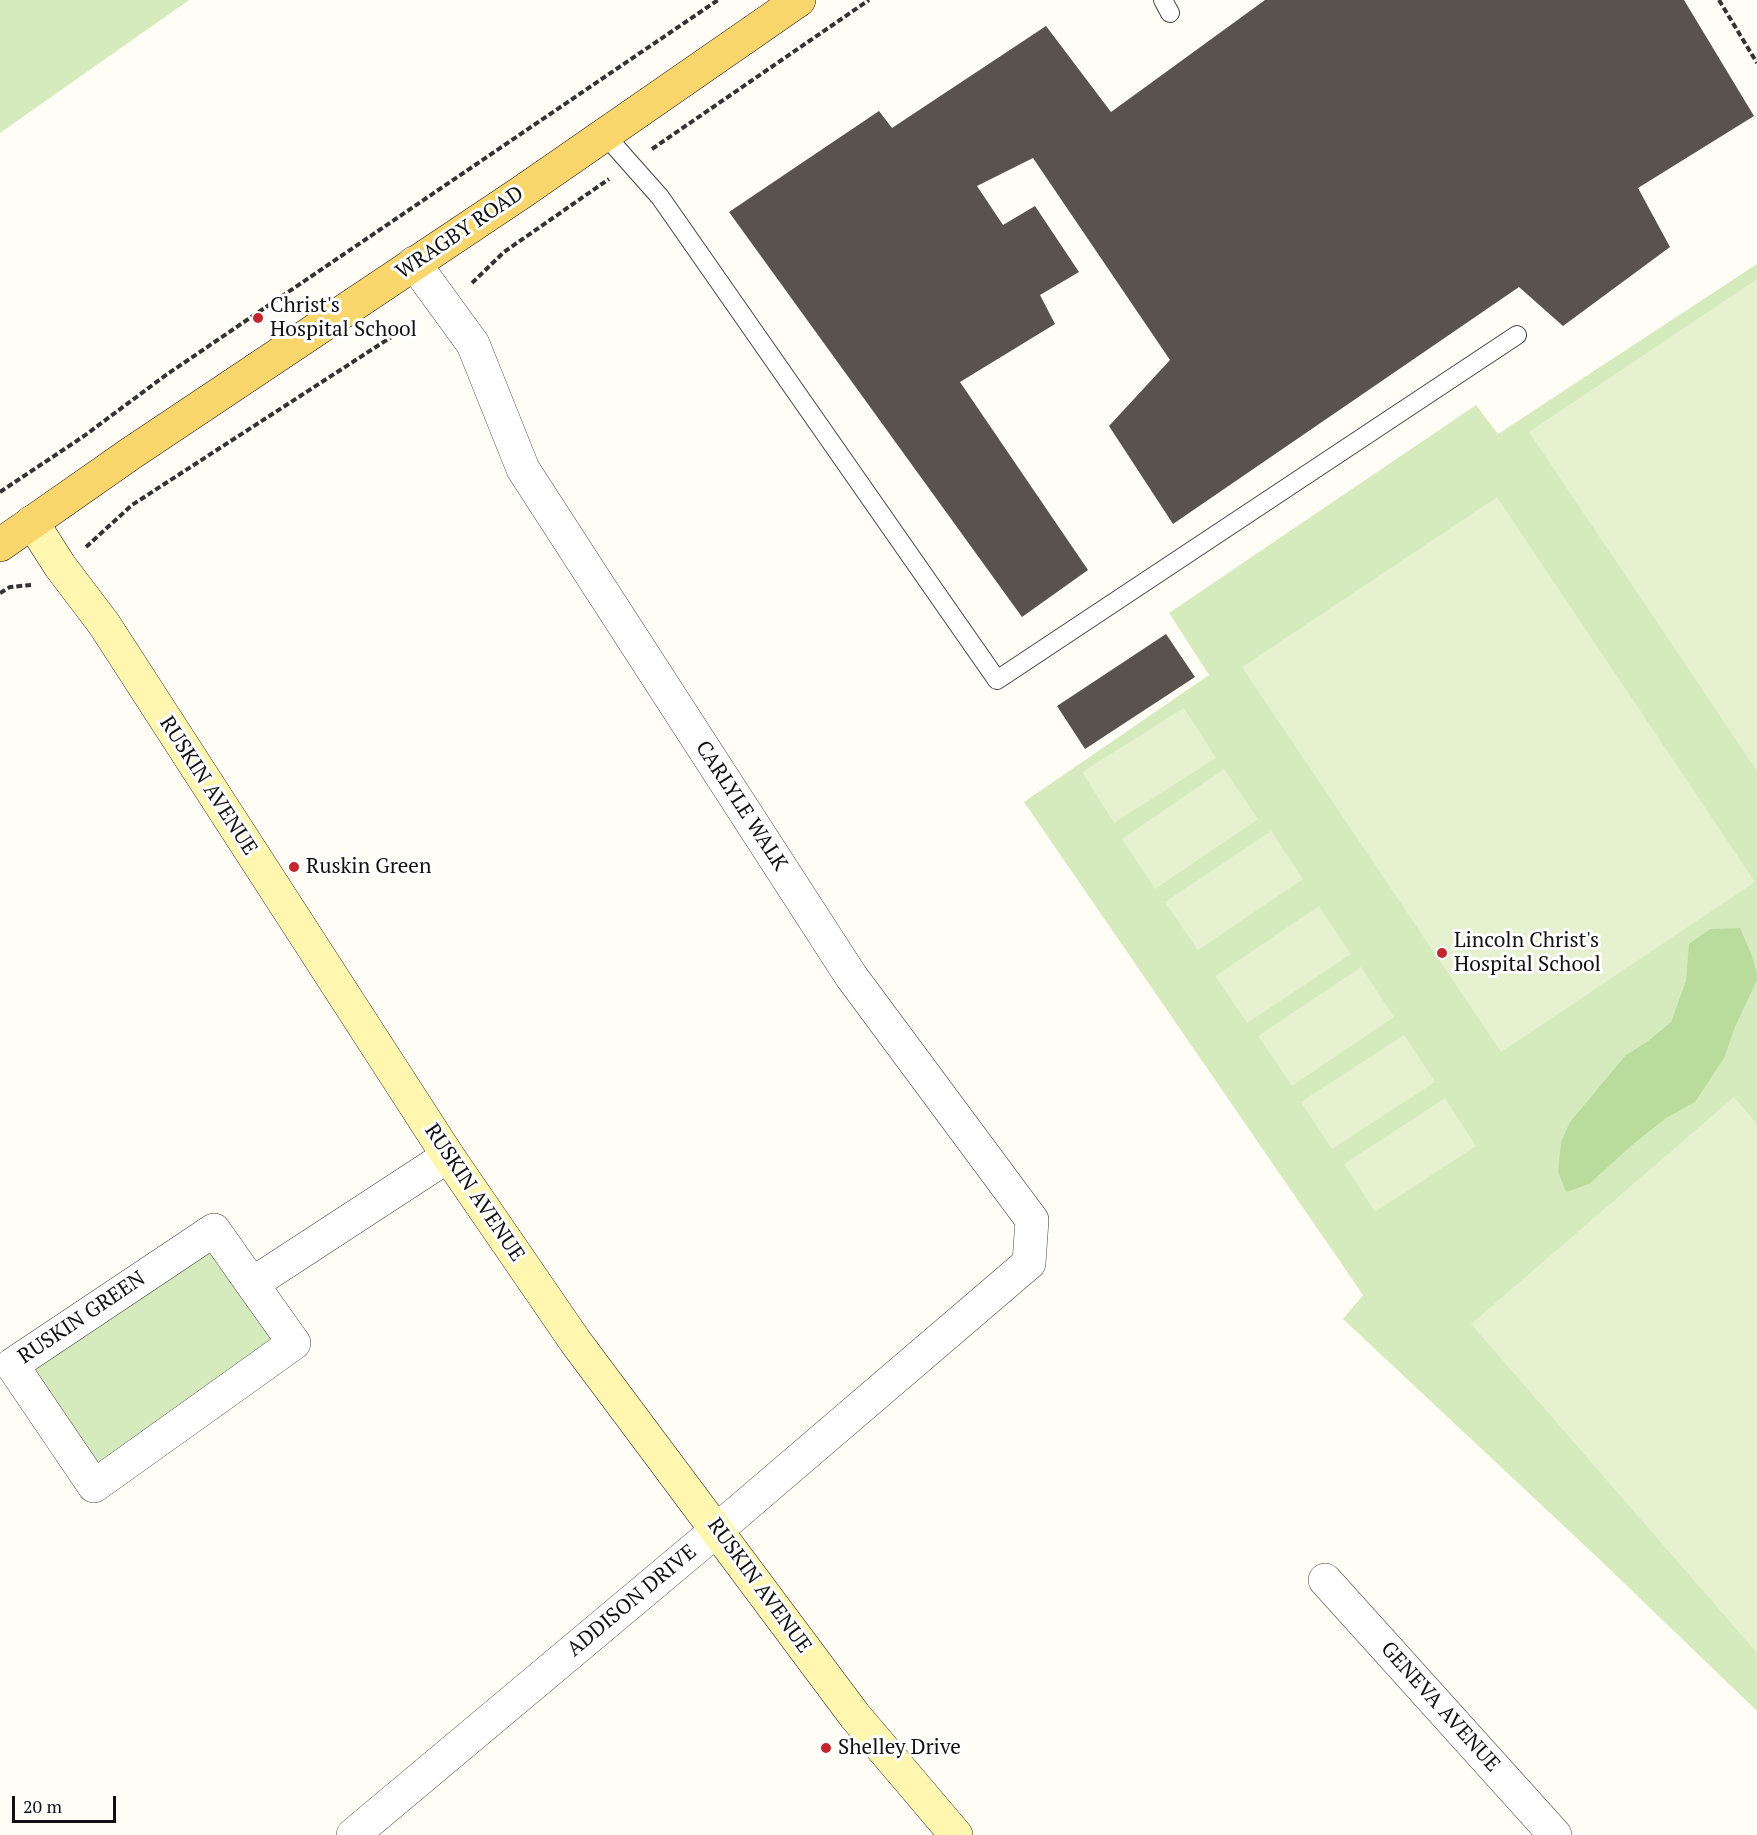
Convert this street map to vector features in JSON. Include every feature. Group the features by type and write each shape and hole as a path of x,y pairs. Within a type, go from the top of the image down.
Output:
{"main road":[{"name":"WRAGBY ROAD","path":"0,545 605,135 799,0"},
{"name":"RUSKIN AVENUE","path":"32,522 60,566 104,624 448,1156 575,1341 855,1716 956,1835"}],"street":[{"name":"CARLYLE WALK","path":"414,263 473,344 529,479 851,976 1032,1220 1029,1263 964,1318"},
{"path":"252,1284 448,1156"},
{"name":"RUSKIN GREEN","path":"214,1230 252,1284 294,1343 94,1486 12,1365 214,1230"},
{"name":"ADDISON DRIVE","path":"353,1835 717,1530 964,1318"},
{"name":"GENEVA AVENUE","path":"1325,1580 1555,1835"}],"lane":[{"path":"605,135 660,198 997,680 1516,335"}],"path":[{"path":"0,492 84,436 166,375 718,0"},
{"path":"464,291 504,252 869,0"},
{"path":"1719,0 1757,63"},
{"path":"83,550 132,505 423,316"},
{"path":"0,593 10,587 34,584"}],"green space":[{"path":"0,0 189,0 0,133"},
{"path":"1757,264 1757,1711 1343,1319 1363,1295 1024,802 1209,675 1169,613 1476,405 1498,434"},
{"path":"1757,279 1757,771 1529,432"},
{"path":"1497,497 1755,882 1501,1052 1242,667"},
{"path":"1184,708 1216,758 1114,823 1082,772"},
{"path":"1224,769 1258,819 1155,889 1122,839"},
{"path":"1271,831 1303,879 1198,950 1165,902"},
{"path":"1319,906 1351,954 1247,1023 1215,976"},
{"path":"1740,928 1752,956 1757,980 1735,1027 1724,1058 1695,1102 1666,1118 1589,1184 1566,1192 1558,1172 1561,1142 1570,1122 1626,1055 1647,1042 1671,1022 1686,981 1689,944 1710,929"},
{"path":"1361,967 1394,1017 1292,1086 1258,1036"},
{"path":"1404,1035 1435,1082 1332,1149 1301,1102"},
{"path":"1734,1097 1757,1124 1757,1653 1471,1324"},
{"path":"1445,1098 1476,1146 1375,1212 1344,1164"},
{"path":"214,1230 294,1343 94,1486 12,1365"}],"building":[{"path":"1265,0 1684,0 1754,116 1638,188 1670,247 1563,326 1519,287 1173,524 1109,426 1170,360 1033,158 977,186 1003,225 1035,206 1079,272 1040,295 1055,324 960,382 1088,570 1022,617 729,212 879,111 892,128 1046,26 1111,112"},
{"path":"1166,634 1195,677 1085,749 1057,706"}],"place":[{"name":"Christ's Hospital School","path":"258,318"},
{"name":"Ruskin Green","path":"294,867"},
{"name":"Lincoln Christ's Hospital School","path":"1442,953"},
{"name":"Shelley Drive","path":"826,1748"}]}
